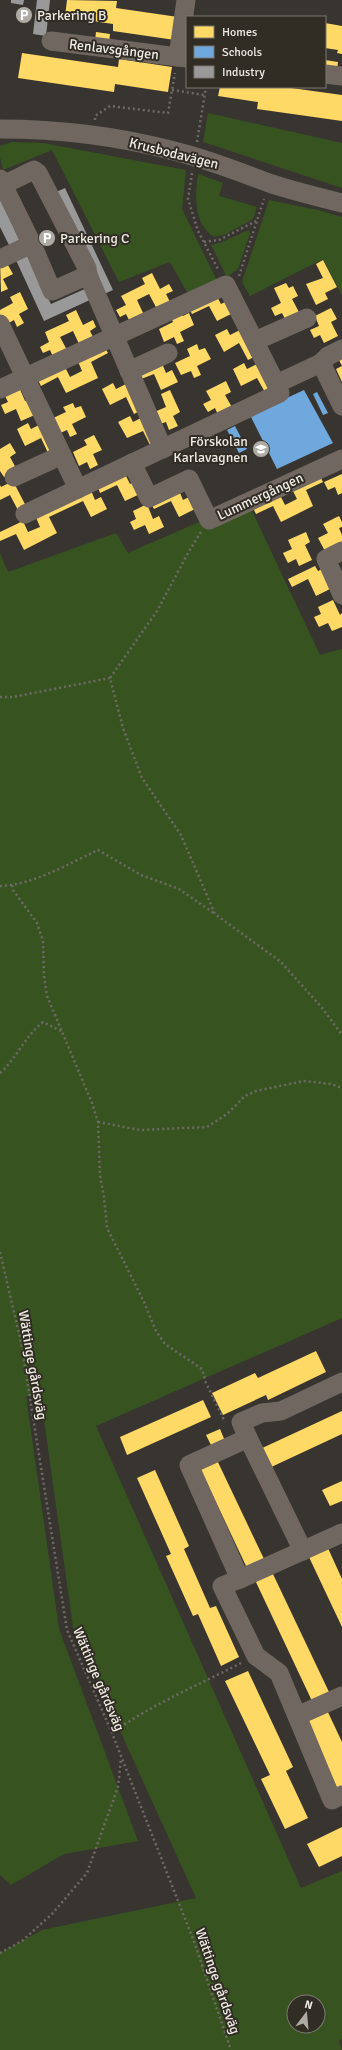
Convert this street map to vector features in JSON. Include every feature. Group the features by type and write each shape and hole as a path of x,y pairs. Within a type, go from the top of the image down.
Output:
{"street":[{"name":"Renlavsgången","path":"51,40 182,57 186,0"},
{"path":"326,74 342,76"},
{"name":"Krusbodavägen","path":"0,129 40,129 91,134 173,150 222,164 270,183 342,203"},
{"path":"88,275 52,291 32,244 2,182 34,170 38,173 87,268 88,275 114,337 163,449"},
{"path":"0,258 32,244"},
{"path":"0,389 226,285 280,393 25,514"},
{"path":"255,341 307,318"},
{"path":"0,324 5,347 25,378 78,489"},
{"path":"276,384 321,363 328,356 342,348"},
{"path":"129,371 168,353"},
{"path":"321,363 342,406"},
{"path":"14,477 62,455"},
{"name":"Lummergången","path":"132,463 149,498 189,479 209,520 342,459"},
{"path":"342,551 326,559 342,595"},
{"path":"240,1579 189,1464 245,1430 262,1413 281,1411 342,1382"},
{"path":"245,1430 303,1551"},
{"path":"340,1538 303,1551 222,1586 256,1656 279,1673 332,1800 342,1795"},
{"path":"297,1716 342,1696"}],"path":[{"path":"91,134 96,116 110,106 168,113 172,90 182,57"},
{"path":"202,111 206,88"},
{"path":"172,90 204,95"},
{"path":"188,199 198,231 226,285 238,279 270,183"},
{"path":"204,242 219,240 244,229 257,220"},
{"path":"0,697 13,698 110,678 157,612 188,552 209,520"},
{"path":"110,678 123,728 142,778 181,834 215,914"},
{"path":"0,886 12,886 44,874 98,850 140,874 179,889 281,962 323,1009 342,1035"},
{"path":"12,886 13,890 37,923 43,941 44,976 47,996 98,1122 100,1176 107,1228 144,1302 156,1331 165,1344 202,1370 206,1383 224,1422 245,1430"},
{"path":"0,1073 13,1060 32,1030 43,1022 61,1031"},
{"path":"98,1122 140,1130 207,1127 227,1114 245,1096 256,1091 304,1081 331,1084 342,1088"},
{"name":"Wättinge gårdsväg","path":"0,1252 21,1342 67,1630 112,1733 193,1939 231,2050"},
{"path":"112,1733 131,1719 256,1656"},
{"path":"0,1953 22,1941 52,1914 87,1873 118,1787 121,1758"}],"green space":[{"path":"208,113 342,143 342,188 203,142"},
{"path":"12,142 43,143 186,170 182,209 217,281 188,294 170,262 119,282 52,150 3,170 0,157 0,146"},
{"path":"198,174 223,183 219,196 257,207 253,219 226,234 214,237 202,224 199,216 196,199"},
{"path":"269,200 318,210 342,217 342,295 323,259 250,296 242,282"},
{"path":"249,230 250,233 238,269 227,277 211,245 220,243"},
{"path":"251,509 320,655 342,649 342,1318 96,1426 301,1888 342,1871 342,2039 339,2041 342,2050 0,2050 0,1953 42,1930 196,1898 73,1627 41,1398 26,1396 59,1629 138,1841 64,1854 11,1885 0,1875 0,553 8,572 116,533 128,553 199,522 214,523"}],"building: Homes":[{"path":"67,0 117,1 116,8 178,17 175,40 113,31 113,24 65,17"},
{"path":"326,23 342,26 342,54 337,53 338,50 326,48"},
{"path":"96,32 110,34 109,43 95,41"},
{"path":"22,53 118,67 119,59 172,67 168,92 115,84 114,92 18,78"},
{"path":"326,60 338,62 337,71 326,69"},
{"path":"220,88 291,88 342,95 342,121 257,109 258,102 218,96"},
{"path":"4,258 13,274 3,279 8,289 1,292 0,260"},
{"path":"323,260 337,287 325,293 328,299 316,305 306,284 323,278 316,264"},
{"path":"152,273 160,289 169,284 173,291 166,294 170,302 157,309 149,294 137,300 144,315 130,322 126,314 120,317 116,310 126,305 121,296 145,284 142,278"},
{"path":"286,283 289,288 293,286 298,296 292,299 300,314 286,321 282,313 275,316 271,308 281,303 274,288"},
{"path":"20,292 28,309 19,314 24,323 17,327 14,320 5,325 0,315 0,310 13,303 10,297"},
{"path":"215,293 221,304 227,301 233,313 217,321 209,306 192,314 188,306"},
{"path":"331,308 337,319 331,322 338,336 324,343 320,335 314,338 310,330 319,326 315,316"},
{"path":"76,310 83,325 93,320 96,327 90,331 94,339 80,346 73,331 60,337 68,352 54,359 50,350 43,353 40,347 49,342 45,332 69,321 66,315"},
{"path":"180,310 183,316 189,313 194,325 180,332 184,341 177,344 174,337 164,342 159,329 173,322 170,315"},
{"path":"227,329 230,335 242,329 256,356 248,360 239,343 224,352 215,335"},
{"path":"197,344 199,350 205,348 211,359 197,366 201,375 194,378 191,371 181,375 175,363 190,356 187,349"},
{"path":"104,346 108,353 91,362 98,378 66,393 58,377 41,386 37,378 64,365 70,377 82,371 77,359"},
{"path":"342,351 342,366 336,354"},
{"path":"161,361 166,373 172,370 178,382 161,390 154,374 136,381 133,373"},
{"path":"244,363 247,369 259,363 273,390 266,394 257,378 241,386 233,369"},
{"path":"342,366 342,382 336,369"},
{"path":"226,381 231,392 225,395 233,409 219,417 215,408 208,412 203,404 211,400 206,391"},
{"path":"113,383 116,389 128,383 142,410 134,414 126,397 110,405 102,389"},
{"path":"19,387 25,401 31,399 37,414 21,421 16,409 5,414 1,405 8,402 4,394"},
{"path":"170,390 180,412 173,416 178,426 169,430 166,422 157,425 152,413 166,407 161,394"},
{"path":"73,403 75,408 81,406 86,417 72,424 77,434 70,437 67,430 58,434 51,419 66,412 63,407"},
{"path":"130,416 133,422 145,416 159,444 151,447 143,431 127,438 118,422"},
{"path":"28,423 31,429 43,423 57,451 49,455 41,438 25,446 17,429"},
{"path":"94,435 102,450 93,454 98,465 90,469 87,462 79,466 73,452 87,445 84,440"},
{"path":"10,443 16,453 10,457 17,470 4,477 0,471 0,449"},
{"path":"124,472 130,484 136,481 142,493 125,501 117,485 100,493 97,485"},
{"path":"319,474 323,482 306,490 313,506 281,522 273,506 256,514 252,506 279,493 285,505 297,499 291,487"},
{"path":"342,474 342,493 338,495 335,487 328,490 324,482"},
{"path":"13,481 27,508 19,512 10,495 0,500 0,485 1,487"},
{"path":"90,488 95,500 101,497 107,509 91,517 83,501 49,517 57,533 24,550 16,534 0,541 0,532 23,521 28,532 40,527 35,515"},
{"path":"178,488 183,500 189,497 195,509 179,517 171,501 154,509 150,502"},
{"path":"147,504 153,519 159,516 164,527 149,534 145,525 134,530 130,522 136,519 133,511"},
{"path":"339,516 342,522 342,527 339,528 342,535 342,545 326,553 318,538 328,533 323,524"},
{"path":"306,532 310,542 305,545 312,560 299,566 296,559 288,563 283,553 292,549 288,540"},
{"path":"315,566 318,571 325,568 334,587 316,596 308,579 292,587 288,579"},
{"path":"333,600 340,615 342,613 342,627 332,631 328,623 319,627 314,617 321,614 318,607"},
{"path":"316,1351 326,1372 268,1400 266,1395 223,1415 212,1393 255,1373 258,1378"},
{"path":"203,1400 211,1417 127,1455 120,1437"},
{"path":"342,1411 342,1434 267,1469 258,1450"},
{"path":"220,1429 225,1441 212,1447 206,1435"},
{"path":"216,1458 264,1559 247,1568 199,1466"},
{"path":"155,1470 189,1546 184,1549 210,1608 216,1606 239,1657 221,1666 198,1614 193,1616 166,1556 171,1554 137,1478"},
{"path":"342,1481 342,1501 330,1506 322,1490"},
{"path":"327,1546 342,1579 342,1627 308,1555"},
{"path":"272,1572 329,1692 312,1701 255,1580"},
{"path":"248,1671 293,1767 286,1771 308,1818 285,1829 261,1779 270,1775 225,1681"},
{"path":"326,1708 342,1742 342,1788 338,1790 305,1718"},
{"path":"342,1827 342,1856 319,1867 307,1844"}],"building: Schools":[{"path":"304,390 333,443 277,469 250,415"},
{"path":"317,392 328,413 323,415 313,394"},
{"path":"235,426 247,449 239,453 227,430"}],"building: Industry":[{"path":"11,0 24,0 23,5 11,3"},
{"path":"37,0 50,0 46,36 33,34"},
{"path":"65,188 113,290 102,295 54,193"},
{"path":"0,198 21,244 11,249 0,227"},
{"path":"26,253 51,304 87,288 92,299 44,321 15,258"}],"place":[{"name":"Parkering B","path":"24,15"},
{"name":"Parkering C","path":"47,238"},
{"name":"Förskolan Karlavagnen","path":"261,449"}]}
